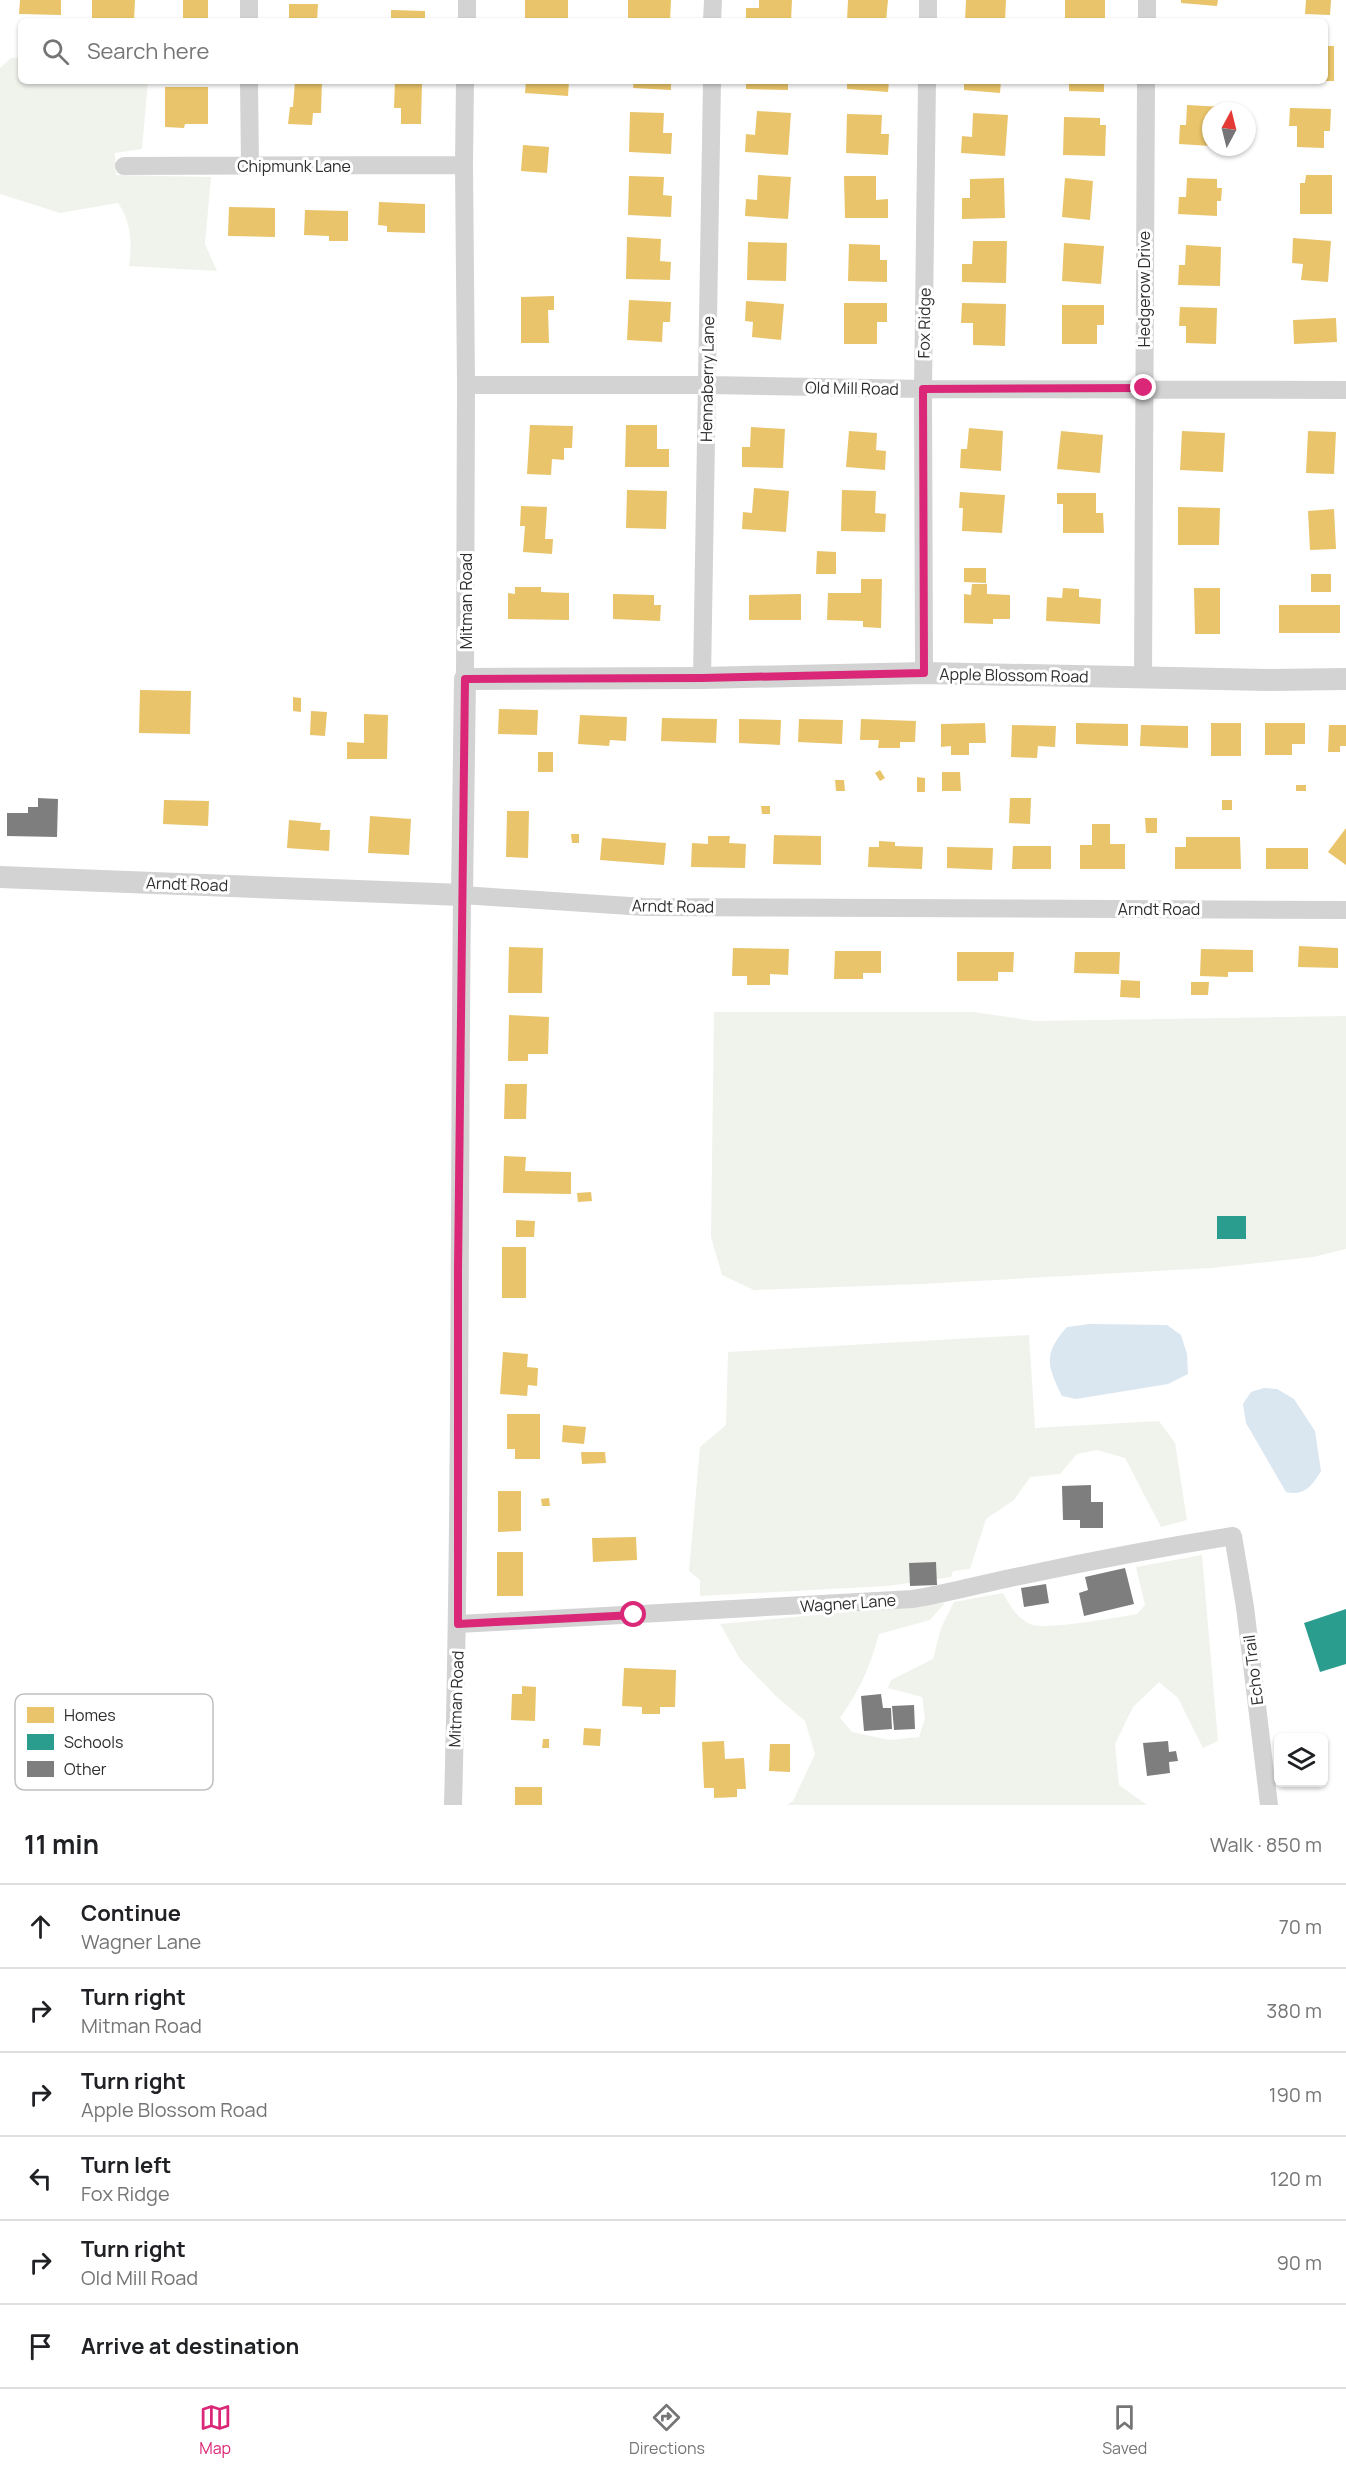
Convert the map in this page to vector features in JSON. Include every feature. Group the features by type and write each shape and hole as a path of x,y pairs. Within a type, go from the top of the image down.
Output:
{"street":[{"path":"249,0 249,18"},
{"path":"467,0 467,18"},
{"path":"712,18 713,0"},
{"path":"928,0 928,18"},
{"path":"1147,0 1147,18"},
{"path":"249,84 250,166"},
{"name":"Mitman Road","path":"453,1805 458,1624 458,1270 465,679 465,84"},
{"name":"Hennaberry Lane","path":"702,678 712,84"},
{"name":"Fox Ridge","path":"924,673 923,389 927,84"},
{"name":"Hedgerow Drive","path":"1143,678 1146,84"},
{"name":"Chipmunk Lane","path":"124,166 464,165"},
{"name":"Old Mill Road","path":"466,385 1346,390"},
{"name":"Apple Blossom Road","path":"465,679 702,678 924,673 1268,680 1346,679"},
{"name":"Arndt Road","path":"0,877 462,895 645,907 1346,910"},
{"name":"Wagner Lane","path":"458,1624 913,1599 951,1593 1022,1575 1116,1556 1233,1536"},
{"name":"Echo Trail","path":"1233,1536 1245,1607 1269,1805"}],"shaded area":[{"path":"11,58 18,58 18,84 148,84 142,149 115,153 116,175 211,177 205,244 217,271 129,266 130,234 126,218 118,203 60,213 0,194 0,68"},
{"path":"714,1012 974,1012 1035,1021 1346,1016 1346,1249 1313,1257 1211,1268 922,1284 754,1290 722,1275 711,1237"},
{"path":"1090,1324 1167,1325 1181,1335 1187,1354 1188,1374 1168,1384 1076,1399 1062,1396 1051,1368 1050,1360 1054,1345 1067,1327"},
{"path":"1029,1335 1035,1428 1159,1421 1175,1443 1187,1520 1161,1527 1125,1458 1097,1450 1077,1454 1060,1474 1030,1477 1014,1500 986,1519 970,1569 953,1571 951,1577 888,1586 700,1596 700,1580 689,1571 700,1447 726,1425 728,1352"},
{"path":"1264,1388 1277,1389 1294,1399 1315,1431 1321,1471 1307,1489 1298,1493 1286,1492 1246,1423 1243,1404 1251,1392"},
{"path":"1202,1555 1218,1741 1203,1748 1178,1698 1159,1682 1133,1707 1115,1744 1119,1785 1147,1805 787,1805 793,1801 815,1754 805,1721 777,1697 740,1659 720,1624 945,1603 930,1620 879,1634 864,1678 840,1718 852,1732 890,1740 919,1737 925,1718 922,1697 888,1688 891,1680 933,1659 941,1628 954,1602 1003,1593 1017,1615 1030,1624 1038,1626 1082,1623 1137,1614 1145,1605 1136,1567"}],"building: Homes":[{"path":"20,0 61,0 61,15 19,14"},
{"path":"92,0 135,0 134,18 92,18"},
{"path":"183,0 208,0 208,18 183,18"},
{"path":"525,0 568,0 568,18 525,18"},
{"path":"628,0 671,0 670,18 628,18"},
{"path":"759,0 792,0 791,18 746,18 746,8 759,8"},
{"path":"848,0 888,0 886,18 847,18"},
{"path":"966,0 1006,0 1005,18 965,18"},
{"path":"1065,0 1105,0 1105,18 1065,18"},
{"path":"1181,0 1218,0 1217,6 1181,3"},
{"path":"1306,0 1331,0 1330,15 1305,14"},
{"path":"289,4 318,4 317,18 289,18"},
{"path":"391,10 425,11 425,18 391,18"},
{"path":"1328,46 1334,46 1334,81 1328,81"},
{"path":"295,84 322,84 321,113 313,113 312,125 288,124 290,107 293,107"},
{"path":"395,84 422,84 421,124 401,124 401,108 394,108"},
{"path":"526,84 569,84 568,96 525,93"},
{"path":"634,84 671,84 671,90 633,88"},
{"path":"746,84 788,84 788,90 746,89"},
{"path":"847,84 889,84 888,92 847,89"},
{"path":"964,84 1001,84 1000,93 964,90"},
{"path":"1069,84 1104,84 1104,92 1069,91"},
{"path":"165,87 208,87 208,124 185,124 184,128 165,127"},
{"path":"1187,105 1202,106 1202,145 1179,144 1180,125 1186,125"},
{"path":"1290,108 1331,109 1330,131 1324,131 1324,148 1297,147 1297,126 1289,126"},
{"path":"757,111 791,113 788,155 745,152 746,134 755,135"},
{"path":"630,112 664,113 663,133 672,133 671,154 629,152"},
{"path":"973,113 1008,115 1005,156 961,153 962,136 972,137"},
{"path":"847,114 882,115 881,134 889,134 888,155 846,153"},
{"path":"1064,117 1100,118 1100,125 1106,125 1105,156 1063,155"},
{"path":"523,145 549,147 547,173 521,171"},
{"path":"758,175 791,177 788,219 745,216 746,199 757,200"},
{"path":"1306,175 1332,175 1332,214 1300,214 1300,183 1305,183"},
{"path":"629,176 664,177 663,195 672,196 671,217 628,215"},
{"path":"844,176 876,176 876,200 888,199 888,218 845,218"},
{"path":"1004,178 1005,218 962,219 962,198 970,198 970,179"},
{"path":"1065,178 1093,181 1090,220 1062,217"},
{"path":"1187,178 1217,179 1217,188 1222,188 1221,201 1217,201 1217,216 1178,214 1179,197 1186,197"},
{"path":"379,202 425,204 425,233 387,232 387,226 378,225"},
{"path":"229,207 275,208 275,237 228,236"},
{"path":"305,210 348,211 348,241 329,241 329,236 304,235"},
{"path":"627,237 661,239 660,261 671,262 670,280 626,279"},
{"path":"1293,238 1331,241 1328,282 1301,280 1303,264 1292,263"},
{"path":"973,241 1007,241 1006,283 962,282 962,264 972,264"},
{"path":"748,242 787,243 786,281 747,280"},
{"path":"1064,243 1104,246 1101,284 1062,281"},
{"path":"849,244 880,245 880,260 887,260 887,282 848,281"},
{"path":"1186,245 1221,247 1220,286 1178,285 1179,265 1185,265"},
{"path":"554,296 554,310 548,310 549,343 521,343 521,297"},
{"path":"629,300 671,302 670,322 663,322 662,342 627,340"},
{"path":"746,301 784,304 781,340 752,337 753,322 745,321"},
{"path":"844,303 887,303 887,322 877,322 877,344 844,344"},
{"path":"962,303 1006,304 1005,346 973,345 973,323 961,323"},
{"path":"1062,305 1104,305 1104,325 1097,325 1097,344 1062,344"},
{"path":"1180,307 1217,308 1216,344 1186,343 1186,326 1179,326"},
{"path":"1336,318 1337,342 1294,344 1293,320"},
{"path":"530,425 573,426 572,448 564,448 564,460 552,459 551,475 527,474"},
{"path":"626,425 657,425 657,449 669,449 669,467 625,467"},
{"path":"751,427 785,429 783,468 742,467 742,447 750,447"},
{"path":"969,428 1003,431 1001,471 960,468 961,449 967,449"},
{"path":"849,431 877,433 876,450 886,451 885,470 846,467"},
{"path":"1061,431 1103,435 1100,473 1057,469"},
{"path":"1182,431 1225,433 1223,472 1180,470"},
{"path":"1308,431 1336,432 1334,474 1306,473"},
{"path":"754,488 789,491 786,532 742,529 743,512 752,513"},
{"path":"627,490 667,491 666,529 626,528"},
{"path":"842,490 876,491 875,513 886,514 885,532 841,531"},
{"path":"960,492 1005,495 1002,533 962,531 963,508 959,508"},
{"path":"1057,493 1096,493 1096,513 1103,513 1104,533 1063,533 1063,504 1057,504"},
{"path":"521,506 547,507 545,539 553,539 552,554 523,552 525,526 520,526"},
{"path":"1178,507 1220,508 1219,545 1178,545"},
{"path":"1334,509 1336,549 1310,550 1308,511"},
{"path":"817,551 836,552 836,574 816,574"},
{"path":"964,568 986,568 986,583 964,582"},
{"path":"1311,574 1331,574 1331,592 1311,592"},
{"path":"861,579 882,579 881,628 863,627 863,621 827,620 828,593 861,593"},
{"path":"972,584 987,584 987,594 1010,595 1010,619 993,619 993,624 964,623 964,594 971,595"},
{"path":"515,587 541,587 541,592 569,593 569,620 508,619 508,593 515,594"},
{"path":"1063,588 1079,589 1079,597 1101,599 1100,624 1046,621 1047,597 1062,598"},
{"path":"1194,588 1220,588 1220,634 1195,634"},
{"path":"613,594 654,595 654,605 661,605 660,621 613,619"},
{"path":"801,594 801,620 749,620 749,595"},
{"path":"1279,605 1340,605 1340,633 1279,633"},
{"path":"140,690 191,691 190,734 139,733"},
{"path":"293,697 301,698 301,712 293,711"},
{"path":"499,709 538,710 537,735 498,734"},
{"path":"311,711 327,712 325,736 310,735"},
{"path":"364,714 388,715 387,759 347,759 347,742 364,743"},
{"path":"580,715 627,717 626,741 610,740 609,746 578,744"},
{"path":"662,718 717,719 716,743 661,741"},
{"path":"739,719 781,720 780,745 739,743"},
{"path":"799,719 843,720 842,744 798,742"},
{"path":"861,719 916,721 915,742 900,742 900,748 878,748 879,740 860,740"},
{"path":"985,723 986,743 969,743 969,755 951,755 951,746 941,747 941,724"},
{"path":"1076,723 1128,724 1128,746 1076,744"},
{"path":"1211,723 1241,723 1241,756 1211,756"},
{"path":"1265,723 1305,723 1305,744 1292,744 1292,755 1265,755"},
{"path":"1012,725 1056,726 1055,747 1038,746 1037,758 1011,757"},
{"path":"1141,725 1188,726 1188,748 1140,746"},
{"path":"1329,725 1346,725 1346,746 1340,746 1340,752 1328,752"},
{"path":"538,752 553,752 553,772 538,772"},
{"path":"880,770 885,778 880,781 875,773"},
{"path":"942,772 960,772 961,791 942,791"},
{"path":"917,777 925,778 925,792 917,792"},
{"path":"835,780 844,780 845,791 836,791"},
{"path":"1296,785 1306,785 1306,791 1296,791"},
{"path":"1010,798 1031,798 1030,824 1009,823"},
{"path":"164,800 209,801 208,826 163,824"},
{"path":"1222,800 1232,800 1232,810 1222,810"},
{"path":"761,806 770,806 770,814 762,814"},
{"path":"507,811 529,811 528,858 506,857"},
{"path":"370,816 411,819 409,855 368,853"},
{"path":"1145,818 1157,818 1157,833 1146,833"},
{"path":"289,820 321,823 320,830 330,830 329,851 287,848"},
{"path":"1092,824 1110,824 1110,844 1125,844 1125,869 1080,869 1080,845 1092,845"},
{"path":"1346,828 1346,865 1328,852"},
{"path":"571,834 579,834 579,843 572,843"},
{"path":"774,835 821,836 821,865 773,864"},
{"path":"708,836 730,836 729,843 746,844 745,868 691,867 692,843 708,844"},
{"path":"1186,837 1240,837 1241,869 1175,869 1175,847 1186,847"},
{"path":"602,838 666,843 664,865 600,860"},
{"path":"879,841 895,842 895,846 923,847 922,869 868,867 869,847 879,847"},
{"path":"1013,846 1051,846 1051,869 1012,869"},
{"path":"947,847 993,848 992,870 947,868"},
{"path":"1266,848 1308,848 1308,869 1266,869"},
{"path":"1299,946 1338,948 1338,968 1298,967"},
{"path":"509,947 543,948 542,993 508,993"},
{"path":"733,948 789,949 788,975 770,974 770,985 747,985 747,976 732,976"},
{"path":"1201,949 1253,950 1253,972 1228,972 1228,977 1200,976"},
{"path":"835,951 881,951 881,973 863,973 863,979 834,979"},
{"path":"957,952 1014,952 1013,972 998,972 998,981 957,981"},
{"path":"1075,952 1120,952 1119,974 1074,973"},
{"path":"1121,980 1140,981 1140,998 1120,997"},
{"path":"1191,982 1209,982 1208,995 1191,995"},
{"path":"509,1015 549,1017 548,1054 528,1054 528,1061 508,1061"},
{"path":"505,1084 527,1084 526,1119 504,1119"},
{"path":"504,1156 526,1157 525,1171 571,1172 571,1194 503,1193"},
{"path":"591,1192 592,1201 578,1202 577,1193"},
{"path":"516,1220 535,1221 534,1237 516,1237"},
{"path":"502,1247 526,1247 526,1298 502,1298"},
{"path":"503,1352 528,1354 527,1367 538,1368 537,1386 528,1385 527,1396 500,1394"},
{"path":"507,1414 540,1414 540,1459 515,1459 515,1449 507,1449"},
{"path":"563,1425 586,1427 584,1444 562,1442"},
{"path":"581,1452 605,1452 606,1463 582,1464"},
{"path":"498,1491 521,1491 521,1531 498,1532"},
{"path":"549,1498 550,1506 542,1506 541,1499"},
{"path":"636,1537 637,1560 593,1562 592,1538"},
{"path":"497,1552 523,1552 523,1596 497,1596"},
{"path":"624,1668 676,1670 675,1707 660,1707 660,1714 642,1714 642,1707 622,1706"},
{"path":"522,1686 536,1687 535,1721 511,1720 512,1694 522,1694"},
{"path":"584,1728 601,1729 600,1746 583,1745"},
{"path":"543,1739 549,1739 549,1748 542,1748"},
{"path":"724,1741 725,1759 744,1758 746,1789 737,1789 737,1797 714,1798 714,1788 704,1788 702,1742"},
{"path":"770,1744 790,1744 790,1772 769,1771"},
{"path":"515,1787 542,1787 542,1805 515,1805"}],"building: Schools":[{"path":"1217,1216 1246,1216 1246,1239 1217,1239"},
{"path":"1346,1609 1346,1664 1320,1672 1304,1623"}],"building: Other":[{"path":"38,798 58,799 57,837 7,836 7,813 28,813 28,807 38,807"},
{"path":"1091,1485 1091,1502 1103,1502 1103,1528 1080,1528 1080,1520 1063,1520 1062,1486"},
{"path":"936,1562 937,1585 910,1586 909,1563"},
{"path":"1125,1568 1134,1604 1084,1616 1079,1593 1088,1590 1085,1577"},
{"path":"1046,1584 1049,1603 1024,1607 1021,1588"},
{"path":"881,1694 883,1708 891,1708 892,1729 864,1731 861,1696"},
{"path":"914,1705 915,1729 894,1730 892,1706"},
{"path":"1168,1741 1169,1752 1176,1751 1178,1761 1169,1762 1170,1773 1147,1776 1143,1743"}],"route":[{"path":"634,1615 458,1624 458,1270 465,679 702,678 924,673 923,389 1144,388"}]}
